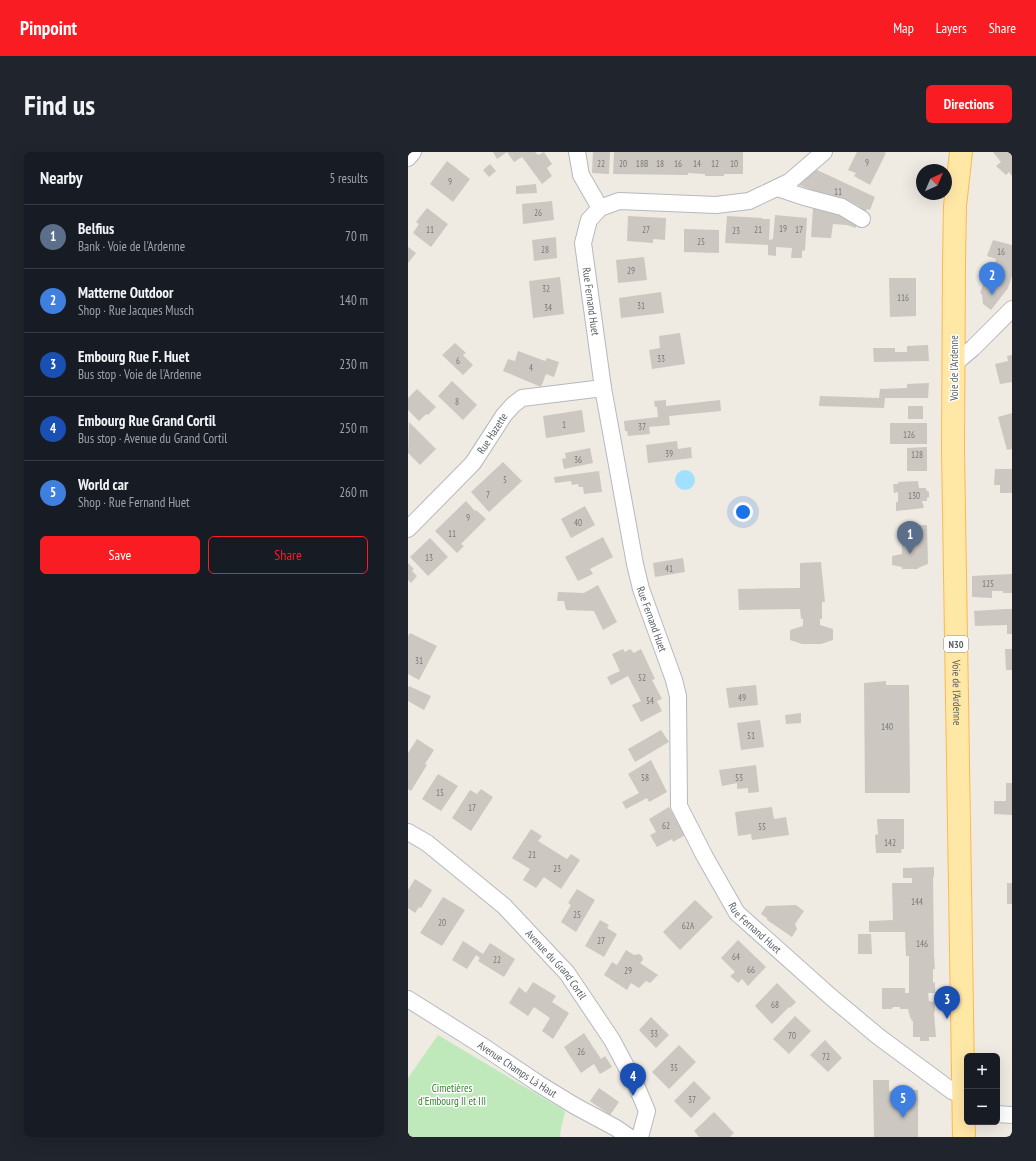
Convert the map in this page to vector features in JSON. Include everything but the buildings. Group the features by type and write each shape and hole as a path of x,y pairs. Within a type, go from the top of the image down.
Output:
{"main road":[{"name":"Voie de l'Ardenne","path":"961,152 955,206 954,488 965,1089"},
{"name":"Voie de l'Ardenne","path":"964,1125 964,1137"}],"street":[{"path":"408,158 413,152"},
{"path":"577,152 581,175 600,208"},
{"name":"Rue Fernand Huet","path":"824,152 789,182 749,201 716,205 619,200 600,208 589,220 583,243 603,388 641,589 674,680 678,696 679,806 705,857 737,913 831,998 879,1037 952,1091 964,1103"},
{"path":"777,188 842,207 862,219"},
{"path":"954,364 973,348 1012,309"},
{"name":"Rue Hazette","path":"408,530 473,463 504,415 522,398 603,388"},
{"name":"Avenue du Grand Cortil","path":"408,832 427,843 504,906 567,973 612,1040 636,1085 647,1111 640,1137"},
{"name":"Avenue Champs Là Haut","path":"408,999 545,1088 616,1128 629,1137"},
{"path":"1000,1114 1012,1115"}],"green space":[{"name":"Cimetières d'Embourg II et III","path":"438,1035 565,1111 560,1134 561,1137 408,1137 408,1078"}],"water":[{"path":"685,470 692,473 695,480 692,487 685,490 678,487 675,480 678,473"}],"place":[{"name":"Matterne Outdoor","path":"992,295"},
{"name":"Belfius","path":"910,554"},
{"name":"Embourg Rue F. Huet","path":"947,1019"},
{"name":"Embourg Rue Grand Cortil","path":"633,1096"},
{"name":"World car","path":"903,1118"}]}
